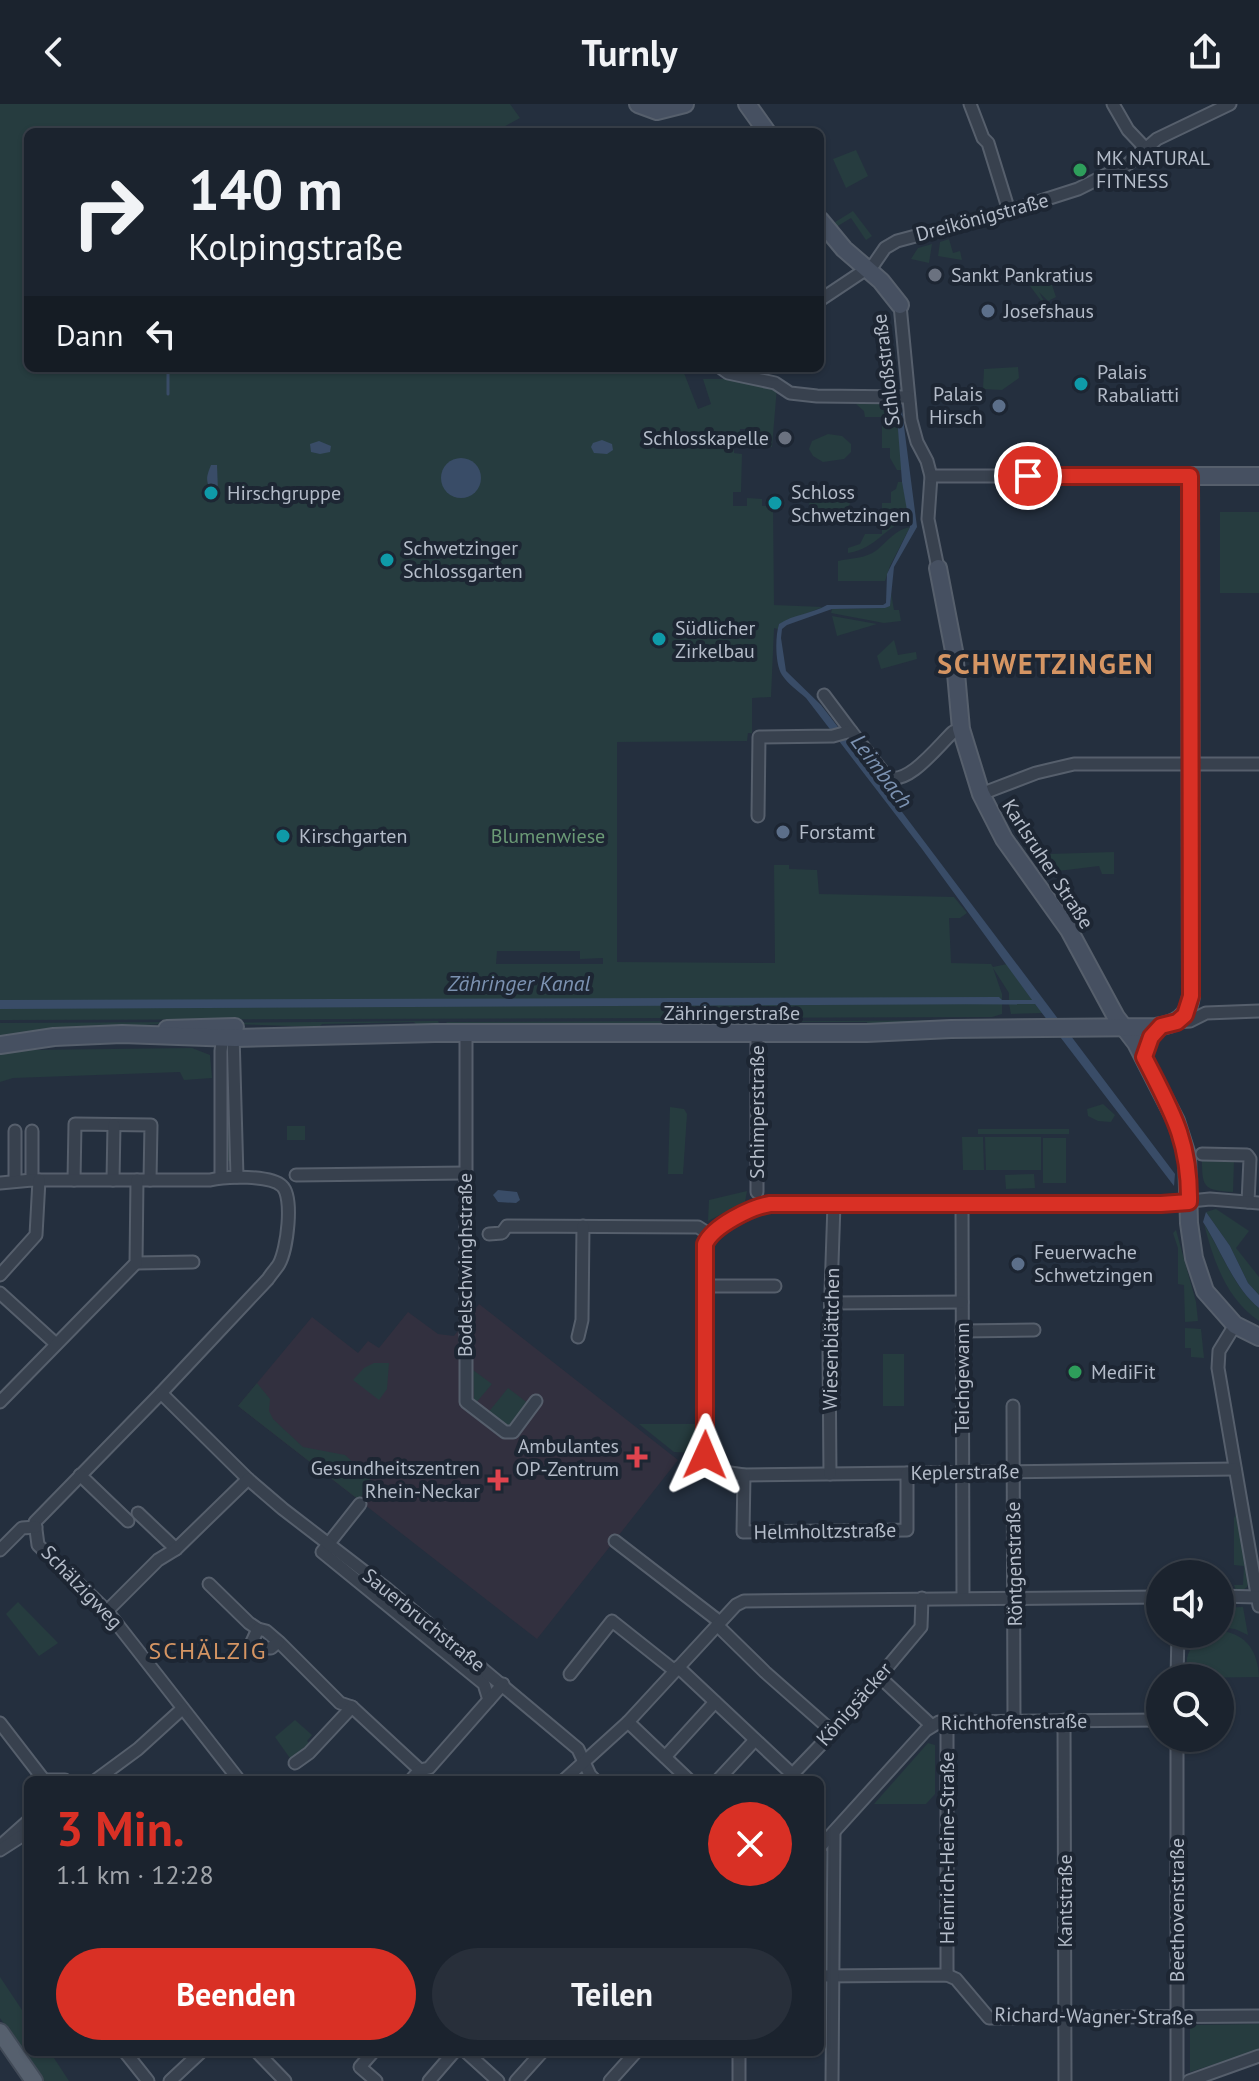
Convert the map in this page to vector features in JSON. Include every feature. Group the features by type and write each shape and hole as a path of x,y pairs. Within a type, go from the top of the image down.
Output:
{"main road":[{"path":"0,2032 34,2081"}],"street":[{"path":"638,104 657,111 685,104"},
{"path":"747,104 764,128"},
{"path":"970,104 983,138 988,143 1009,211"},
{"path":"1113,104 1128,130 1146,149"},
{"name":"Dreikönigstraße","path":"824,297 865,269 897,241 1078,189 1128,164 1157,139 1230,104"},
{"name":"Schloßstraße","path":"824,225 844,249 881,281 900,305 914,434 931,476"},
{"path":"727,372 775,383 790,393 908,397"},
{"path":"931,476 1259,476"},
{"name":"Karlsruher Straße","path":"931,476 928,519 954,651 961,729 981,794 1004,839 1061,917 1102,992 1144,1057 1181,1134 1188,1169 1189,1223 1194,1258 1205,1291 1235,1325"},
{"path":"1144,1057 1151,1037 1188,1010 1191,996 1190,476"},
{"path":"824,695 842,733 884,774 896,780 907,776 953,732 961,729"},
{"path":"758,816 759,737 842,733"},
{"path":"981,794 1036,773 1074,764 1259,764"},
{"path":"1088,1028 1102,992"},
{"path":"1169,1024 1190,1021 1206,1013 1259,1011"},
{"name":"Zähringerstraße","path":"0,1045 54,1037 308,1028 340,1034 867,1033 1169,1024"},
{"path":"221,1177 221,1051 231,1032"},
{"path":"231,1032 237,1177"},
{"name":"Bodelschwinghstraße","path":"466,1032 466,1402 509,1433 513,1432 536,1401"},
{"name":"Schimperstraße","path":"757,1032 757,1192"},
{"path":"74,1180 75,1124 151,1125 150,1180"},
{"path":"113,1180 114,1125"},
{"path":"15,1131 15,1181"},
{"path":"0,1275 36,1235 32,1131"},
{"path":"775,1286 705,1286 705,1244 709,1234 756,1206 1161,1204 1210,1199 1254,1202 1247,1155 1202,1154"},
{"path":"296,1175 465,1173"},
{"name":"Schälzigweg","path":"0,1183 237,1177 274,1180 288,1196 286,1246 279,1264 268,1279 41,1514 36,1527 38,1545 107,1611 182,1709"},
{"path":"0,1402 136,1263 137,1180"},
{"name":"Wiesenblättchen","path":"830,1474 834,1204"},
{"name":"Teichgewann","path":"962,1204 963,1598"},
{"name":"Bodelschwinghstraße","path":"489,1234 502,1233 507,1226 583,1226 698,1227 709,1234"},
{"path":"578,1337 582,1320 583,1226"},
{"path":"136,1263 193,1262"},
{"name":"Keplerstraße","path":"705,1286 705,1455 717,1471 744,1475 1235,1469"},
{"path":"0,1293 56,1344"},
{"name":"Teichgewann","path":"831,1303 962,1302"},
{"path":"1234,1598 1258,1601 1218,1357 1220,1348 1235,1325 1259,1337"},
{"path":"962,1331 1034,1330"},
{"path":"107,1611 248,1479 161,1393"},
{"name":"Röntgenstraße","path":"1013,1406 1014,1721"},
{"name":"Helmholtzstraße","path":"744,1475 743,1532 839,1531 907,1530 907,1473"},
{"path":"80,1475 128,1521"},
{"name":"Sauerbruchstraße","path":"248,1479 503,1684 429,1768 420,1770 415,1776"},
{"path":"330,1543 360,1504"},
{"path":"138,1513 176,1549"},
{"name":"Schälzigweg","path":"0,1550 22,1528 36,1527"},
{"path":"615,1541 718,1624 765,1672 833,1732"},
{"name":"Sauerbruchstraße","path":"330,1543 322,1552 484,1684 489,1700"},
{"path":"209,1584 258,1629 266,1631 325,1690 340,1703 352,1707 420,1770"},
{"path":"568,1776 628,1722 736,1605 750,1600 1146,1597"},
{"name":"Königsäcker","path":"791,1776 833,1732 921,1627 922,1598"},
{"path":"570,1674 612,1621 715,1702 789,1776"},
{"path":"258,1629 252,1642 259,1648 271,1648 278,1642"},
{"name":"Richthofenstraße","path":"885,1682 931,1725 947,1721 1146,1720"},
{"path":"503,1684 578,1749 592,1776"},
{"path":"665,1757 715,1702"},
{"path":"295,1763 309,1753 352,1707"},
{"path":"101,1776 138,1749 182,1709 192,1717 236,1776"},
{"name":"Kantstraße","path":"1064,1720 1065,2081"},
{"name":"Heinrich-Heine-Straße","path":"947,1721 947,1975"},
{"path":"628,1722 685,1776"},
{"path":"0,1723 43,1776"},
{"path":"824,1843 931,1725"},
{"path":"722,1776 755,1740"},
{"name":"Beethovenstraße","path":"1177,1752 1177,2081"},
{"path":"0,1848 24,1825"},
{"path":"832,2081 834,1832"},
{"path":"0,1848 24,1834"},
{"path":"824,1976 947,1975"},
{"name":"Richard-Wagner-Straße","path":"947,1975 956,1979 989,2018 1259,2016"},
{"path":"128,2056 148,2081"},
{"path":"170,2081 197,2056"},
{"path":"261,2056 285,2081"},
{"path":"370,2056 360,2067 376,2081"},
{"path":"429,2081 451,2056"},
{"path":"470,2056 498,2081"},
{"path":"516,2081 538,2056"},
{"path":"610,2081 632,2056"},
{"path":"739,2056 739,2081"},
{"path":"1189,2081 1259,2056"}],"shaded area":[{"name":"Gesundheitszentren Rhein-Neckar","path":"479,1304 678,1460 537,1639 238,1406 312,1317 358,1353 368,1341 379,1348 408,1312 438,1334 454,1336"}],"green space":[{"name":"Schwetzinger Schlossgarten","path":"0,104 510,104 520,118 502,128 24,128 24,372 684,372 698,409 711,404 703,379 744,379 777,387 772,447 749,447 749,429 740,429 739,439 734,439 734,453 742,454 741,492 733,492 733,506 747,506 747,498 762,499 762,506 773,506 774,605 823,607 779,624 778,629 774,628 771,697 752,698 752,733 748,733 747,741 617,742 617,962 775,963 774,865 789,865 789,869 817,870 819,894 954,897 967,913 960,918 949,918 951,963 991,964 993,967 1007,964 1032,1000 1009,1000 1009,993 993,968 1002,994 1002,1014 992,1017 0,1020","holes":["497,951 580,951 580,959 603,958 603,964 496,964"]},
{"path":"856,150 868,176 846,188 833,159"},
{"path":"853,211 872,236 866,240 851,218 836,227 832,224"},
{"path":"949,239 953,253 960,251 962,260 938,256 940,242"},
{"path":"932,244 929,263 911,259 918,248"},
{"path":"1047,270 1056,297 1048,301 1039,292 1042,302 1027,282 1030,280 1027,276"},
{"path":"1018,367 1019,378 1002,390 983,389 984,369"},
{"path":"896,403 902,470 897,470 890,458 890,448 882,448 882,417 865,417 864,411 856,404"},
{"path":"828,434 842,436 851,444 851,452 844,459 823,462 813,456 809,449 812,441"},
{"path":"898,482 902,482 910,519 893,527 867,547 848,553 848,548 860,544 865,534 882,534 882,503 891,503 891,492"},
{"path":"823,491 845,496 850,502 848,512 834,519 814,514 809,501"},
{"path":"1220,512 1259,512 1259,593 1220,593"},
{"path":"910,527 885,581 838,581 838,561 872,553 896,533"},
{"path":"891,593 894,610 899,610 901,621 884,623 831,613 832,609 885,608 891,601"},
{"path":"832,616 877,624 837,636"},
{"path":"894,640 898,655 916,652 917,659 881,669 877,656"},
{"path":"1114,852 1114,874 1102,874 1099,866 1050,872 1040,859 1049,854"},
{"path":"1009,1004 1035,1004 1043,1013 1011,1014"},
{"path":"982,1020 867,1026 867,1022 709,1022"},
{"path":"438,1021 440,1025 417,1025 414,1022 322,1024 319,1027 203,1023"},
{"path":"691,1021 583,1023 577,1026 445,1024 447,1022"},
{"path":"196,1022 45,1031 0,1036 0,1023"},
{"path":"192,1048 210,1055 212,1078 184,1080 180,1072 13,1078 0,1082 0,1054 30,1050"},
{"path":"225,1053 229,1053 233,1161 226,1161"},
{"path":"1103,1104 1115,1115 1111,1122 1088,1116 1087,1109"},
{"path":"670,1107 684,1109 687,1114 683,1174 668,1174"},
{"path":"287,1126 305,1126 305,1140 287,1140"},
{"path":"978,1129 1069,1129 1069,1134 978,1134"},
{"path":"962,1137 983,1137 984,1170 963,1170"},
{"path":"985,1137 1041,1137 1041,1170 986,1170"},
{"path":"1043,1138 1066,1138 1066,1183 1043,1183"},
{"path":"1202,1161 1234,1161 1233,1192 1211,1189 1204,1183"},
{"path":"1034,1174 1035,1188 1006,1189 1005,1175"},
{"path":"747,1191 745,1202 708,1221 709,1200"},
{"path":"1216,1209 1249,1231 1236,1248 1259,1277 1259,1295 1248,1283 1230,1246 1206,1212"},
{"path":"1204,1224 1235,1280 1259,1308 1259,1321 1238,1301 1223,1278"},
{"path":"1176,1230 1196,1302 1198,1321 1185,1322 1184,1285 1178,1284 1178,1248 1173,1233"},
{"path":"1185,1328 1201,1329 1204,1358 1191,1357 1191,1348 1185,1348"},
{"path":"883,1354 904,1354 904,1406 883,1406"},
{"path":"374,1363 389,1363 387,1389 379,1400 353,1380 364,1368"},
{"path":"473,1370 492,1384 475,1404 474,1403"},
{"path":"257,1383 270,1399 269,1411 273,1419 303,1447 345,1455 368,1476 371,1483 359,1500 238,1406"},
{"path":"508,1388 529,1404 514,1426 509,1428 487,1414"},
{"path":"639,1424 695,1424 695,1453 674,1452"},
{"path":"1236,1514 1248,1582 1240,1592 1234,1585 1243,1585 1244,1566 1234,1565"},
{"path":"18,1602 58,1643 39,1656 6,1614"},
{"path":"1234,1607 1243,1607 1248,1635 1234,1629"},
{"path":"1234,1634 1238,1636 1253,1652 1259,1677 1234,1677 1234,1664 1187,1664 1192,1648 1234,1648"},
{"path":"295,1720 312,1735 307,1741 310,1744 292,1761 275,1737"},
{"path":"928,1743 935,1745 935,1794 926,1804 874,1804"},
{"path":"0,1977 24,2013 24,2052 0,2018"},
{"path":"1259,2024 1259,2050 1190,2072 1190,2025"},
{"path":"27,2056 53,2056 69,2081 44,2081"}],"water":[{"path":"896,403 901,403 917,527 894,567 890,606 832,609 787,625 782,629 781,638 786,671 821,705 1175,1174 1174,1186 1035,1004 0,1009 0,1000 999,997 1002,1000 1032,1000 922,849 806,698 784,678 778,664 779,624 827,605 886,603 887,574 910,527 902,482"},
{"path":"602,440 612,444 613,450 607,454 594,453 593,443"},
{"path":"319,441 331,446 330,452 311,452 310,444"},
{"path":"461,458 475,464 481,478 475,492 461,498 447,492 441,478 447,464"},
{"path":"211,465 217,465 218,491 210,491 207,476"},
{"path":"498,1190 517,1192 520,1200 516,1203 498,1202 493,1195"},
{"path":"1206,1212 1230,1246 1248,1283 1259,1295 1259,1308 1242,1290 1228,1268 1203,1222"}],"waterway":[{"path":"168,372 168,394"}],"place":[{"name":"MK NATURAL FITNESS","path":"1080,170"},
{"name":"Sankt Pankratius","path":"935,275"},
{"name":"Josefshaus","path":"988,311"},
{"name":"Palais Rabaliatti","path":"1081,384"},
{"name":"Palais Hirsch","path":"999,406"},
{"name":"Schlosskapelle","path":"785,438"},
{"name":"Hirschgruppe","path":"211,493"},
{"name":"Schloss Schwetzingen","path":"775,503"},
{"name":"Schwetzinger Schlossgarten","path":"387,560"},
{"name":"Südlicher Zirkelbau","path":"659,639"},
{"name":"Forstamt","path":"783,832"},
{"name":"Kirschgarten","path":"283,836"},
{"name":"Feuerwache Schwetzingen","path":"1018,1264"},
{"name":"MediFit","path":"1075,1372"},
{"name":"Ambulantes OP-Zentrum","path":"637,1457"},
{"name":"Gesundheitszentren Rhein-Neckar","path":"498,1480"}],"district":[{"name":"SCHWETZINGEN","path":"1046,664"},
{"name":"SCHÄLZIG","path":"208,1651"}],"route":[{"path":"705,1455 705,1244 709,1234 756,1206 1189,1202 1187,1155 1181,1134 1144,1057 1151,1037 1161,1026 1177,1022 1185,1015 1191,996 1190,476 1028,476"}],"water label":[{"name":"Leimbach","path":"882,771"},
{"name":"Zähringer Kanal","path":"519,983"}],"park label":[{"name":"Blumenwiese","path":"548,836"}]}
